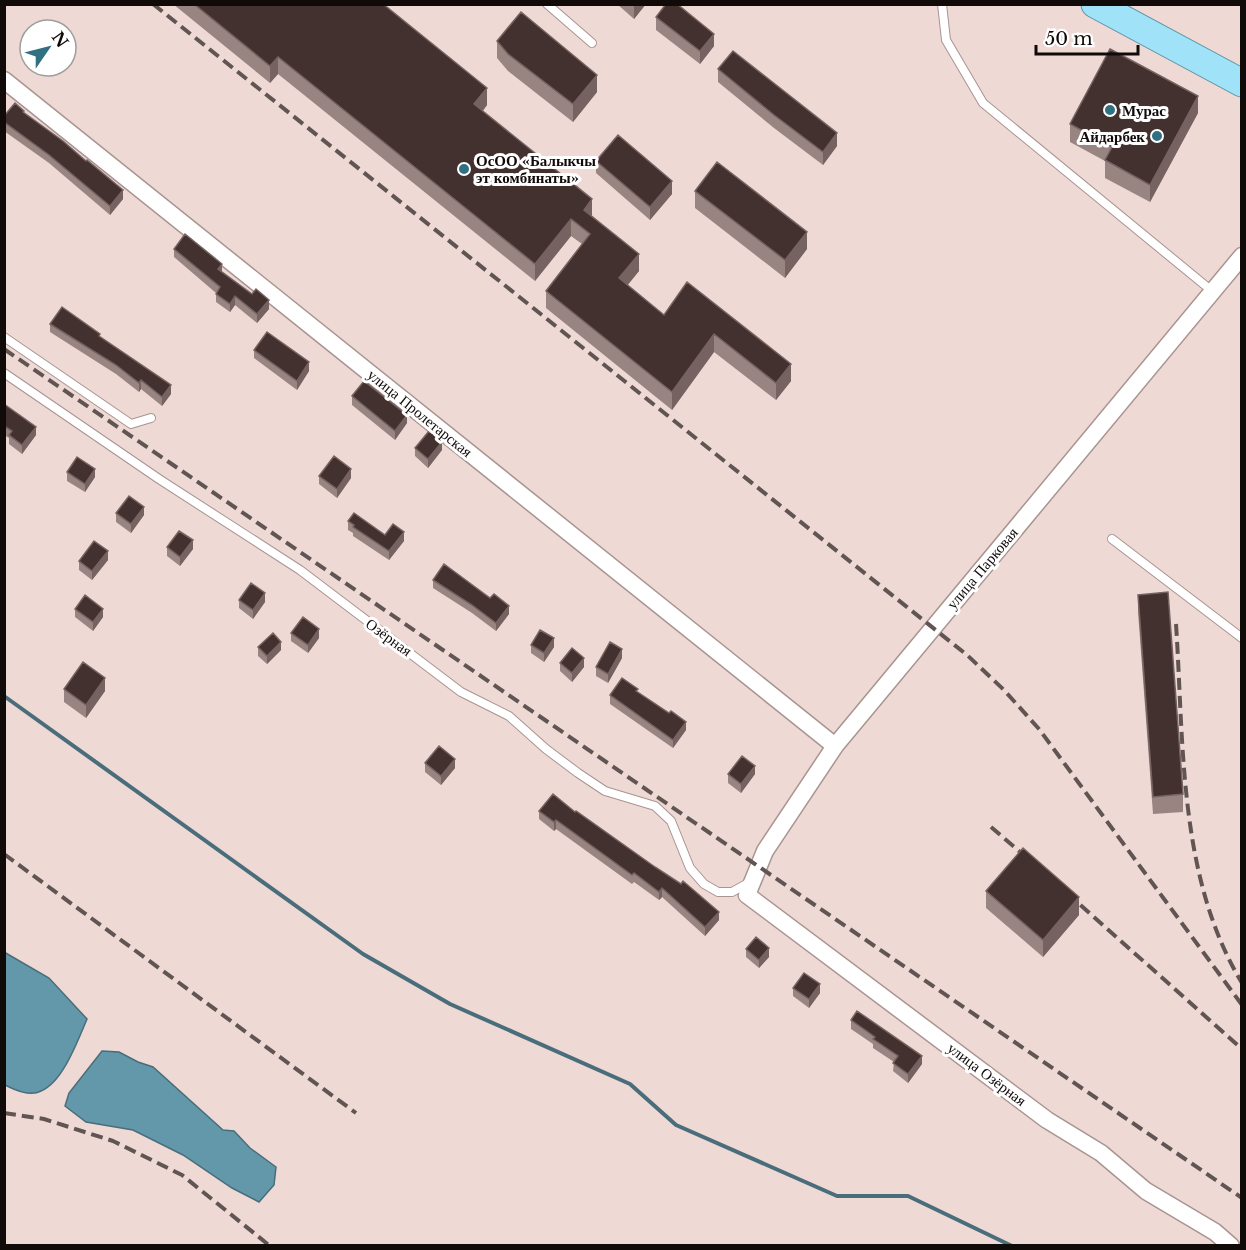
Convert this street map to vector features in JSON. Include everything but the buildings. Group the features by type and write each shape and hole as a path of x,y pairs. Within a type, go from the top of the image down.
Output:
{"highway":[{"path":"1095,4 1242,83"}],"street":[{"name":"улица Пролетарская","path":"4,80 835,746"},
{"name":"улица Парковая","path":"750,888 765,851 835,746 1242,256"},
{"name":"улица Озёрная","path":"750,888 1047,1120 1101,1153 1146,1191 1215,1232 1231,1245"}],"lane":[{"path":"547,4 592,43"},
{"path":"942,4 946,40 983,103 1212,291"},
{"path":"4,337 131,424 151,418"},
{"name":"Озёрная","path":"4,373 159,479 300,570 431,667 461,692 509,717 578,773 606,790 655,806 671,821 690,868 704,884 718,892 750,888"},
{"path":"1112,538 1242,638"}],"water":[{"path":"4,952 49,978 87,1019 63,1070 49,1086 37,1093 23,1092 5,1085"},
{"path":"102,1051 119,1052 153,1067 223,1130 234,1131 250,1148 276,1167 274,1185 259,1202 232,1188 183,1155 133,1130 86,1122 65,1106 69,1093"}],"waterway":[{"path":"4,696 363,954 450,1004 630,1084 676,1125 837,1196 908,1196 1012,1246"}],"railway":[{"path":"153,4 967,655 1004,690 1039,729 1242,1005"},
{"path":"4,349 1242,1198"},
{"path":"1176,624 1184,762 1195,854 1206,899 1221,942 1242,983"},
{"path":"991,827 1033,863"},
{"path":"4,854 356,1113"},
{"path":"1067,893 1242,1049"},
{"path":"4,1113 44,1119 113,1141 182,1175 270,1246"}],"place":[{"name":"Мурас","path":"1110,110"},
{"name":"Айдарбек","path":"1157,136"},
{"name":"ОсОО «Балыкчы эт комбинаты»","path":"464,169"}]}
